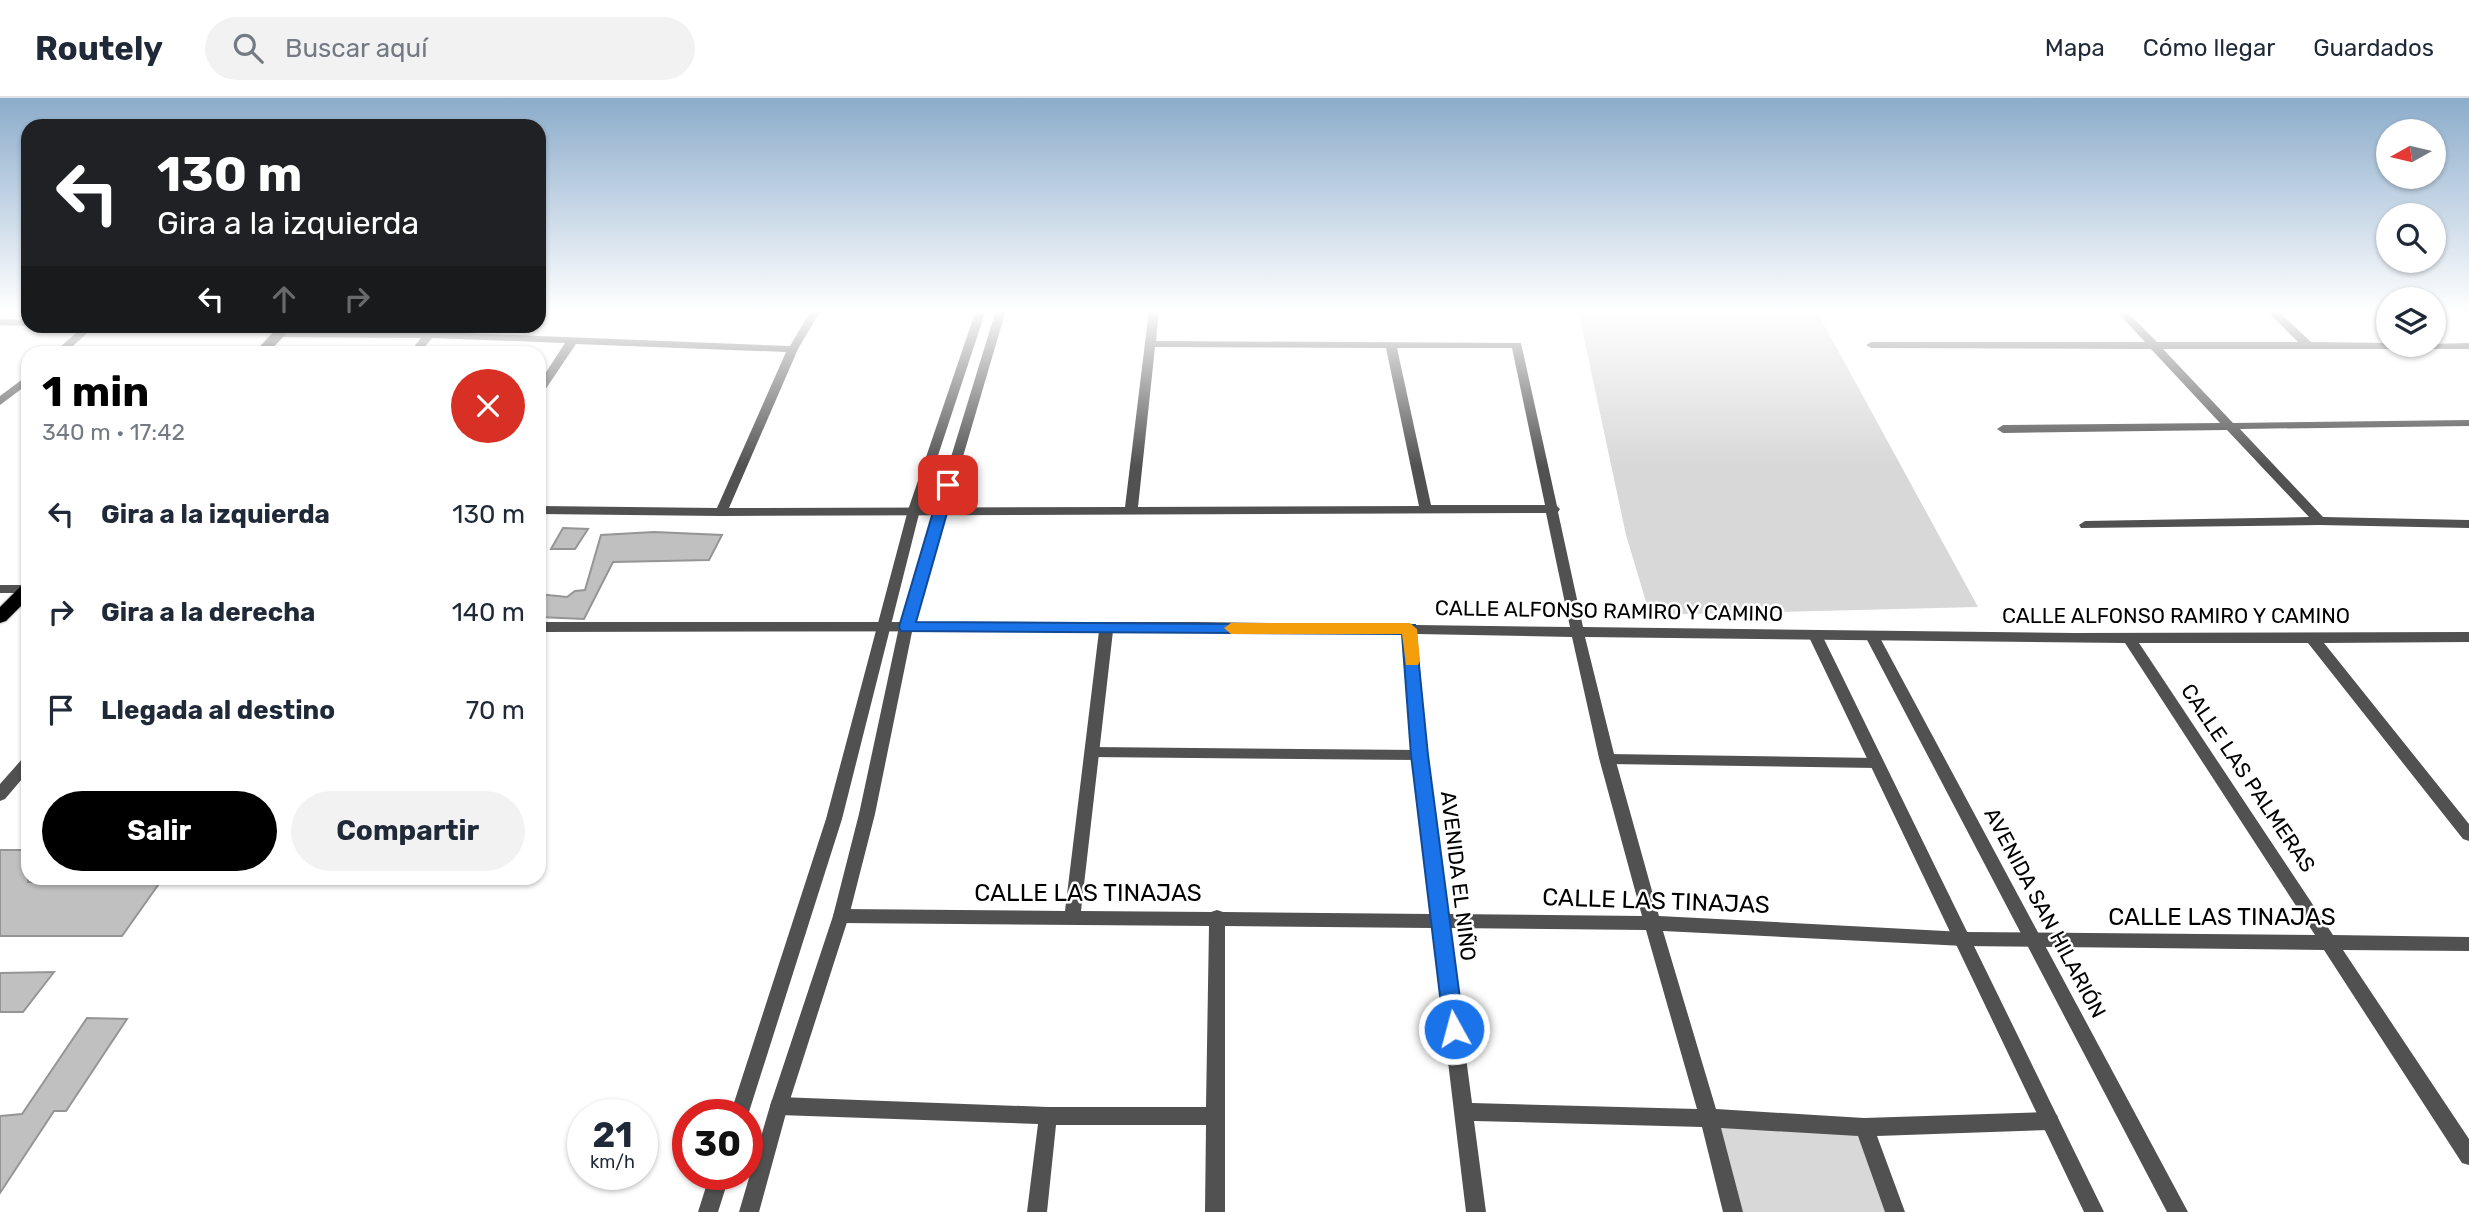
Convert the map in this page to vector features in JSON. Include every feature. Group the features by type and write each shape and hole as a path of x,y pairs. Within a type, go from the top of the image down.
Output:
{"main road":[{"path":"0,617 21,596"}],"street":[{"path":"546,380 558,362"},
{"path":"721,512 787,362"},
{"path":"744,1099 834,819 914,510 964,362"},
{"path":"750,1212 779,1106 841,916 867,814 906,627 984,362"},
{"path":"1131,509 1148,362"},
{"path":"1395,362 1426,511"},
{"path":"1521,362 1554,509 1577,634 1608,760 1652,923 1710,1118 1733,1212"},
{"path":"2170,362 2320,521"},
{"path":"0,402 21,384"},
{"path":"2003,429 2469,423"},
{"path":"546,510 721,512 1554,509"},
{"path":"2085,525 2320,521 2469,524"},
{"path":"0,589 21,589"},
{"name":"CALLE ALFONSO RAMIRO Y CAMINO","path":"546,627 1410,629 1577,634 2469,637"},
{"path":"1072,919 1107,628"},
{"name":"AVENIDA EL NIÑO","path":"1410,629 1419,755 1476,1212"},
{"path":"1815,635 2094,1212"},
{"name":"AVENIDA SAN HILARIÓN","path":"1872,636 2178,1212"},
{"name":"CALLE LAS PALMERAS","path":"2127,637 2469,1156"},
{"path":"2312,638 2469,835"},
{"path":"0,795 21,770"},
{"name":"CALLE LAS TINAJAS","path":"841,916 1441,919 1652,923 1964,939 2469,944"},
{"path":"1215,1212 1217,917"},
{"path":"779,1106 1048,1116 1215,1116"},
{"path":"1464,1112 1710,1118 1864,1127 2050,1121"},
{"path":"1037,1212 1048,1116"},
{"path":"1864,1127 1895,1212"},
{"path":"708,1212 715,1190"}],"lane":[{"path":"1091,752 1419,755"},
{"path":"1608,760 1877,763"}],"shaded area":[{"path":"1589,362 1844,362 1978,607 1650,615 1626,535"},
{"path":"1710,1118 1864,1127 1895,1212 1733,1212"}],"building":[{"path":"563,528 588,529 575,549 551,549"},
{"path":"654,532 722,535 709,560 613,562 584,619 546,617 546,595 567,597 575,591 585,590 601,535"},
{"path":"0,850 21,850 21,885 158,885 122,936 0,936"},
{"path":"54,972 23,1012 0,1012 0,973"},
{"path":"87,1018 127,1019 66,1111 54,1111 0,1193 0,1116 22,1114"}],"slow traffic":[{"path":"1231,628 1410,629 1412,661"}],"route":[{"path":"948,485 906,627 1410,629 1419,755 1454,1029"}]}
